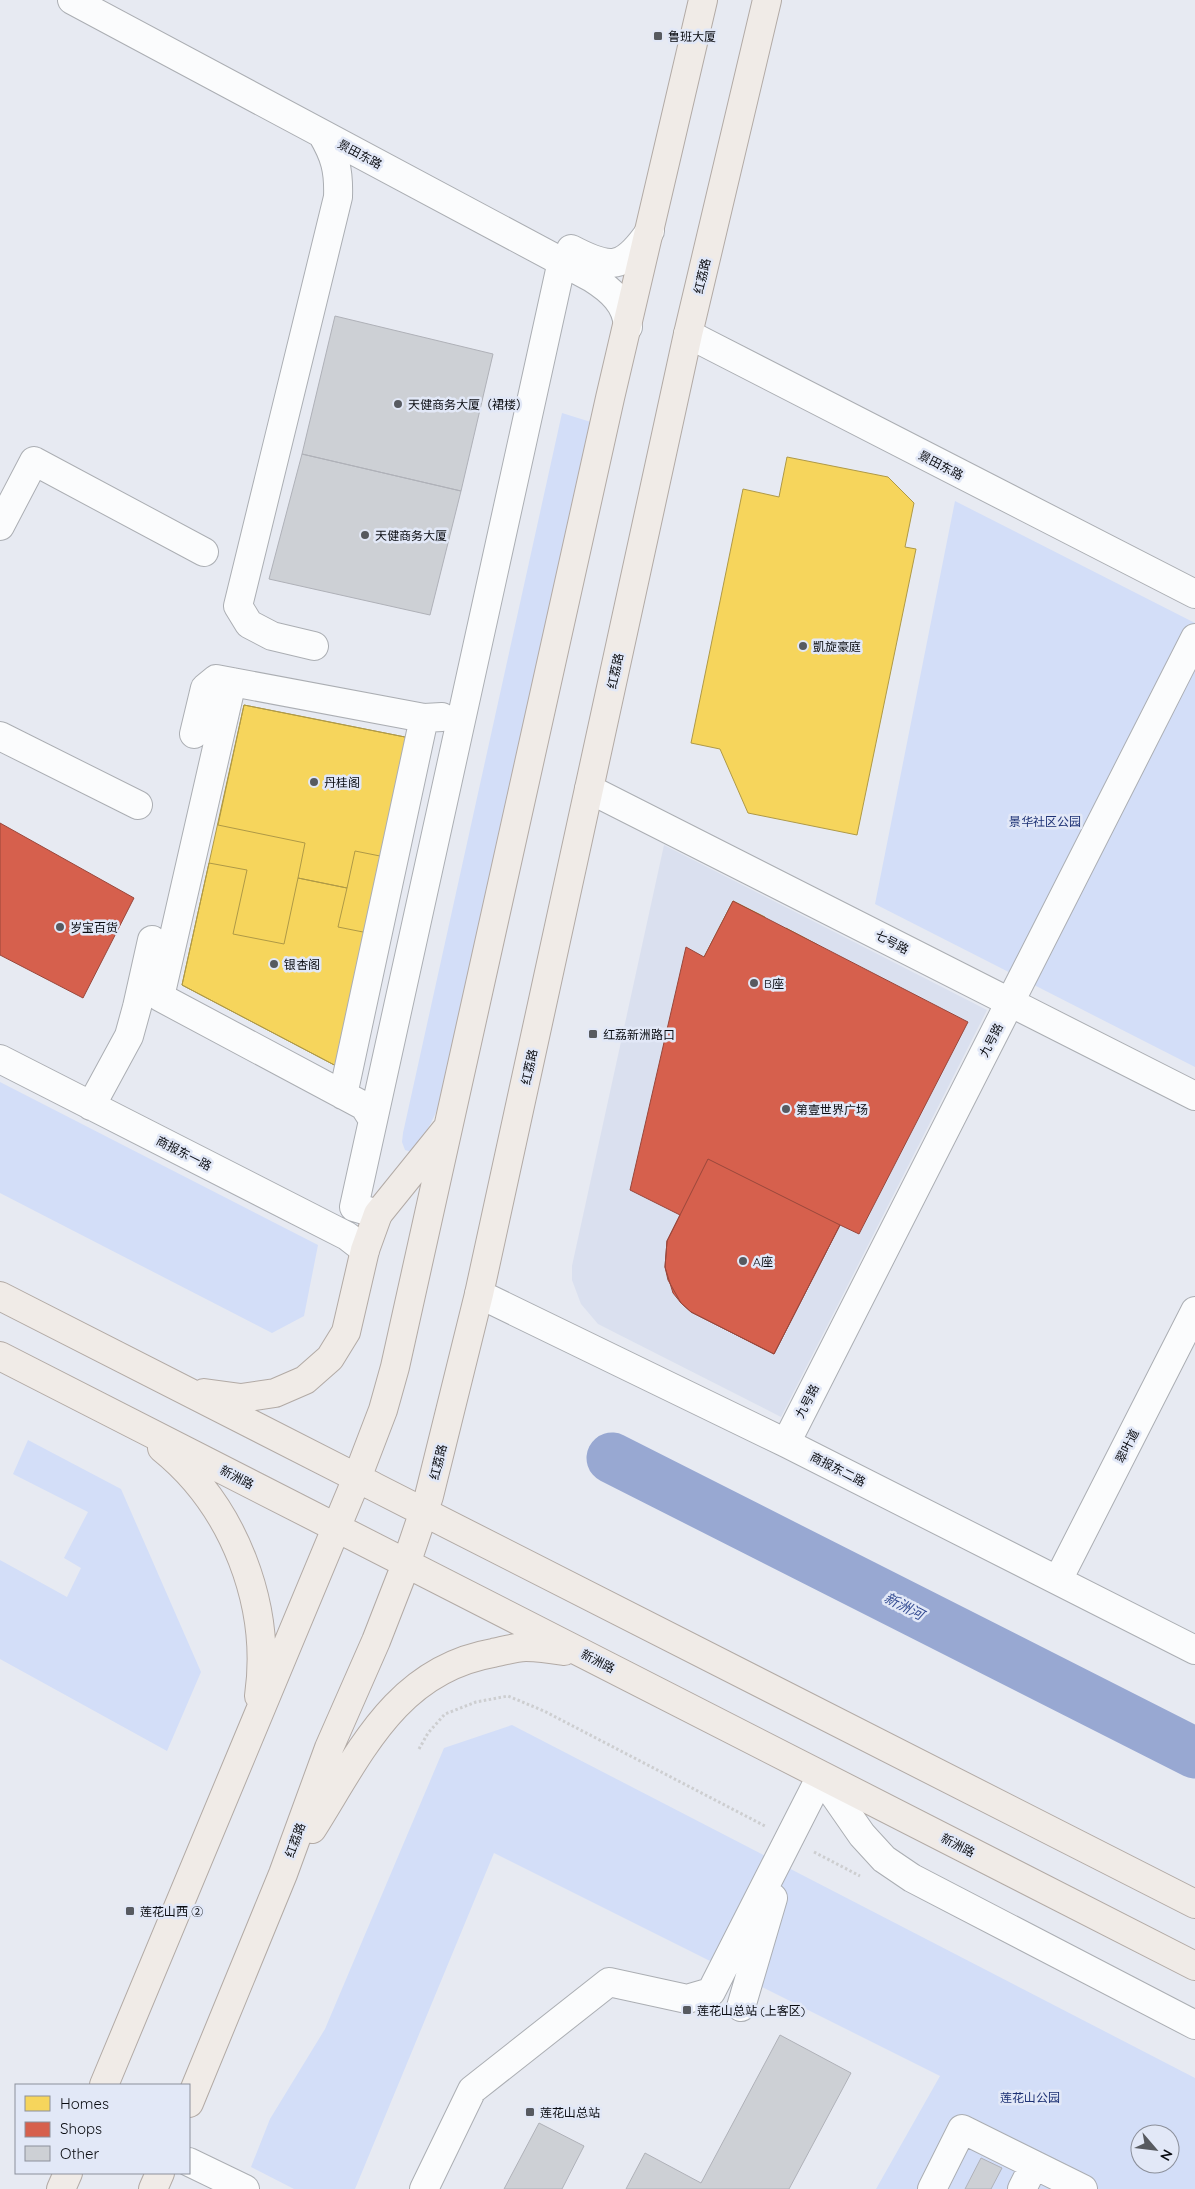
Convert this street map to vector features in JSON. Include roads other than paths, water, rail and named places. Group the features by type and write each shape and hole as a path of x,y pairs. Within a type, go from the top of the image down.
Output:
{"main road":[{"path":"104,2084 357,1478 383,1410 395,1367 703,0"},
{"name":"红荔路","path":"190,2101 283,1874 329,1748 373,1647 424,1513 479,1294 688,334 768,0"},
{"path":"173,1384 209,1394 241,1398 275,1393 305,1380 330,1358 346,1332 365,1250 366,1211 449,1126"},
{"path":"0,1296 1195,1904"},
{"name":"新洲路","path":"0,1356 1195,1966"},
{"path":"132,1424 170,1454 199,1485 224,1521 244,1561 255,1600 260,1632 261,1678 255,1723"},
{"path":"283,1874 378,1725 407,1693 436,1671 480,1655 525,1647 580,1652"},
{"path":"61,2189 68,2174"},
{"path":"153,2189 160,2174"}],"street":[{"name":"景田东路","path":"72,0 562,261 608,289 623,308 628,327"},
{"name":"景田东路","path":"105,0 592,260 611,264 624,259 636,250 650,231"},
{"path":"322,134 334,155 339,178 338,196"},
{"path":"314,646 272,636 249,624 238,606 338,196 345,178 352,169 361,166 372,167 399,174"},
{"path":"366,1211 373,1120 562,261"},
{"name":"景田东路","path":"688,334 1195,594"},
{"path":"0,526 34,461 204,552"},
{"name":"九号路","path":"786,1443 1195,638"},
{"path":"194,734 205,688 216,679 322,707 424,718 448,716 464,704"},
{"path":"96,1108 160,997 232,682"},
{"path":"343,1095 424,718"},
{"path":"0,736 138,805"},
{"name":"七号路","path":"589,789 1195,1096"},
{"path":"96,1108 129,1036 152,940"},
{"path":"160,997 364,1106 373,1120"},
{"name":"商报东一路","path":"0,1059 347,1236 365,1250"},
{"name":"商报东二路","path":"479,1294 786,1443 1195,1650"},
{"name":"翠叶道","path":"1058,1580 1195,1311"},
{"path":"424,2189 472,2090 609,1982 687,1999 711,1992 822,1776 862,1835 884,1859 912,1878 1195,2025"},
{"path":"741,2007 790,1839"},
{"path":"932,2189 962,2129 1083,2189"},
{"path":"190,2162 244,2189"},
{"path":"1022,2189 1034,2165"}],"waterway":[{"name":"新洲河","path":"612,1458 1195,1753"}],"place":[{"name":"鲁班大厦","path":"658,36"},
{"name":"天健商务大厦（裙楼）","path":"398,404"},
{"name":"天健商务大厦","path":"365,535"},
{"name":"凱旋豪庭","path":"803,646"},
{"name":"丹桂阁","path":"314,782"},
{"name":"岁宝百货","path":"60,927"},
{"name":"银杏阁","path":"274,964"},
{"name":"B座","path":"754,983"},
{"name":"红荔新洲路口","path":"593,1034"},
{"name":"第壹世界广场","path":"786,1109"},
{"name":"A座","path":"743,1261"},
{"name":"莲花山西 ②","path":"130,1911"},
{"name":"莲花山总站 (上客区)","path":"687,2010"},
{"name":"莲花山总站","path":"530,2112"}],"park label":[{"name":"景华社区公园","path":"1045,821"},
{"name":"莲花山公园","path":"1030,2097"}]}
